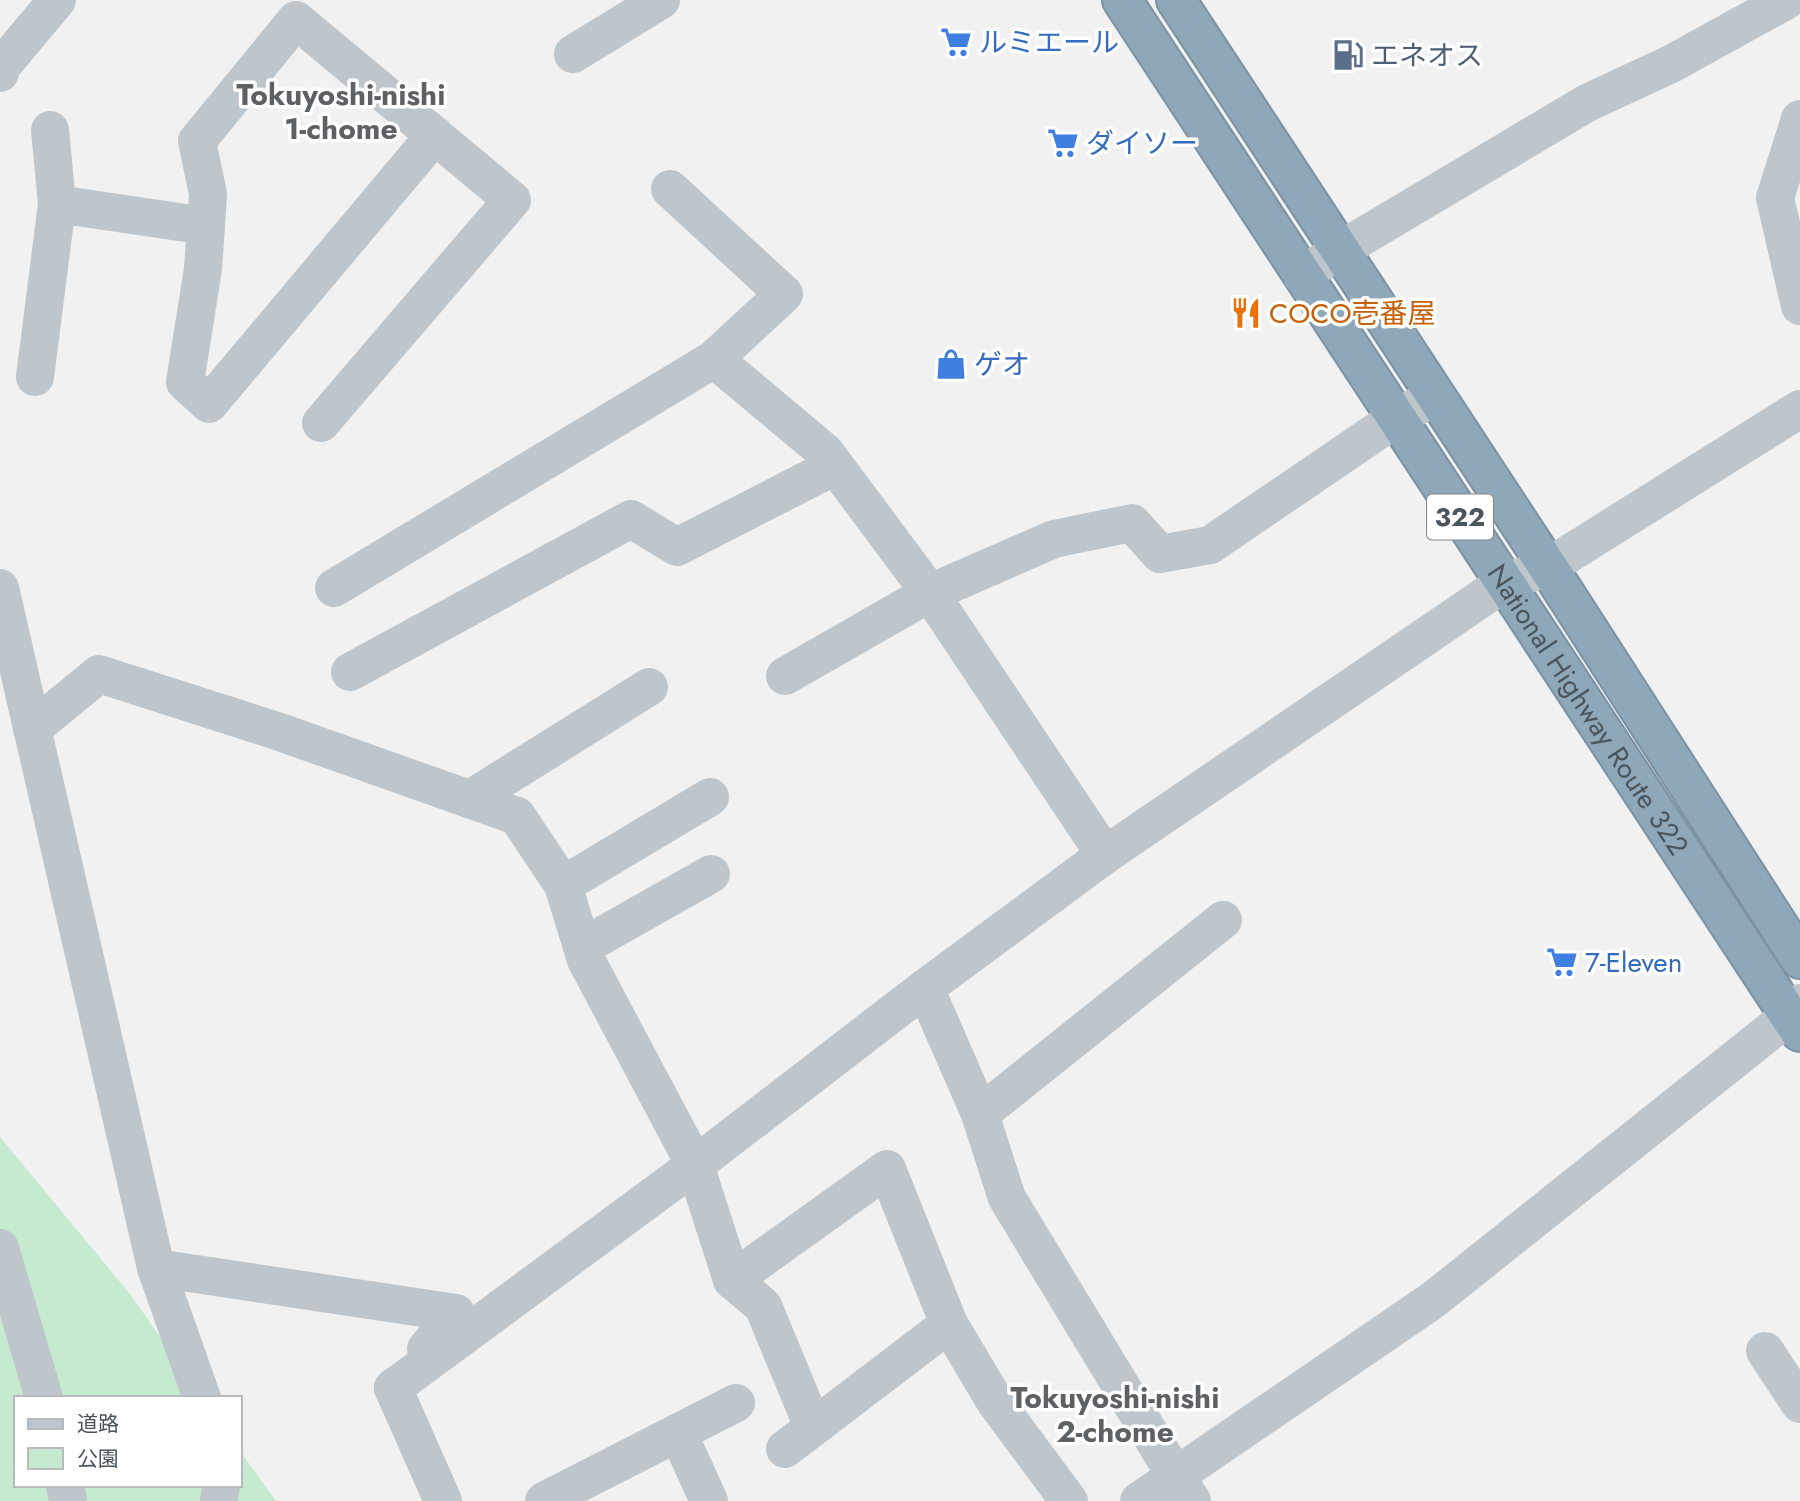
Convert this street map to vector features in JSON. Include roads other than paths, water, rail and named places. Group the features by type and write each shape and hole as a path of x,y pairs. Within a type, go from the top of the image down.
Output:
{"highway":[{"name":"National Highway Route 322","path":"1122,0 1395,419 1796,1017"},
{"name":"National Highway Route 322","path":"1176,0 1548,567 1800,959"}],"street":[{"path":"0,73 1,67 57,0"},
{"path":"573,54 661,0"},
{"path":"1302,275 1587,103 1671,64 1787,0"},
{"path":"321,423 512,200 435,135 301,10 197,141 208,194 203,269 185,382 209,404 435,135"},
{"path":"1800,119 1775,198 1800,306"},
{"path":"35,377 57,204 50,130"},
{"path":"334,588 714,359 784,294 670,189"},
{"path":"57,204 206,226"},
{"path":"714,359 825,452 930,593 1105,855"},
{"path":"785,676 930,593 1054,539 1132,523 1160,554 1210,545 1395,419 1435,396"},
{"path":"393,1388 695,1165 925,988 1105,855 1504,583 1548,567 1800,409"},
{"path":"350,672 631,519 677,547 835,466"},
{"path":"0,588 156,1268 201,1396"},
{"path":"32,729 99,674 277,731 517,816 563,885 586,960 695,1165 732,1280 763,1306 799,1438 949,1325"},
{"path":"470,799 649,687"},
{"path":"563,885 710,797"},
{"path":"582,947 711,874"},
{"path":"980,1114 1223,920"},
{"path":"925,988 980,1114 1007,1198 1183,1488"},
{"path":"1139,1501 1183,1488 1433,1300 1796,1017"},
{"path":"732,1280 887,1169 949,1325 996,1403 1069,1501"},
{"path":"0,1248 43,1396"},
{"path":"156,1268 456,1313 393,1388"},
{"path":"1765,1351 1800,1404"},
{"path":"393,1388 443,1501"},
{"path":"544,1501 736,1403"},
{"path":"678,1433 709,1501"}],"place":[{"name":"ルミエール","path":"956,42"},
{"name":"エネオス","path":"1348,55"},
{"name":"ダイソー","path":"1063,143"},
{"name":"COCO壱番屋","path":"1246,313"},
{"name":"ゲオ","path":"951,364"},
{"name":"7-Eleven","path":"1562,962"}],"district":[{"name":"Tokuyoshi-nishi 1-chome","path":"341,111"},
{"name":"Tokuyoshi-nishi 2-chome","path":"1115,1414"}]}
